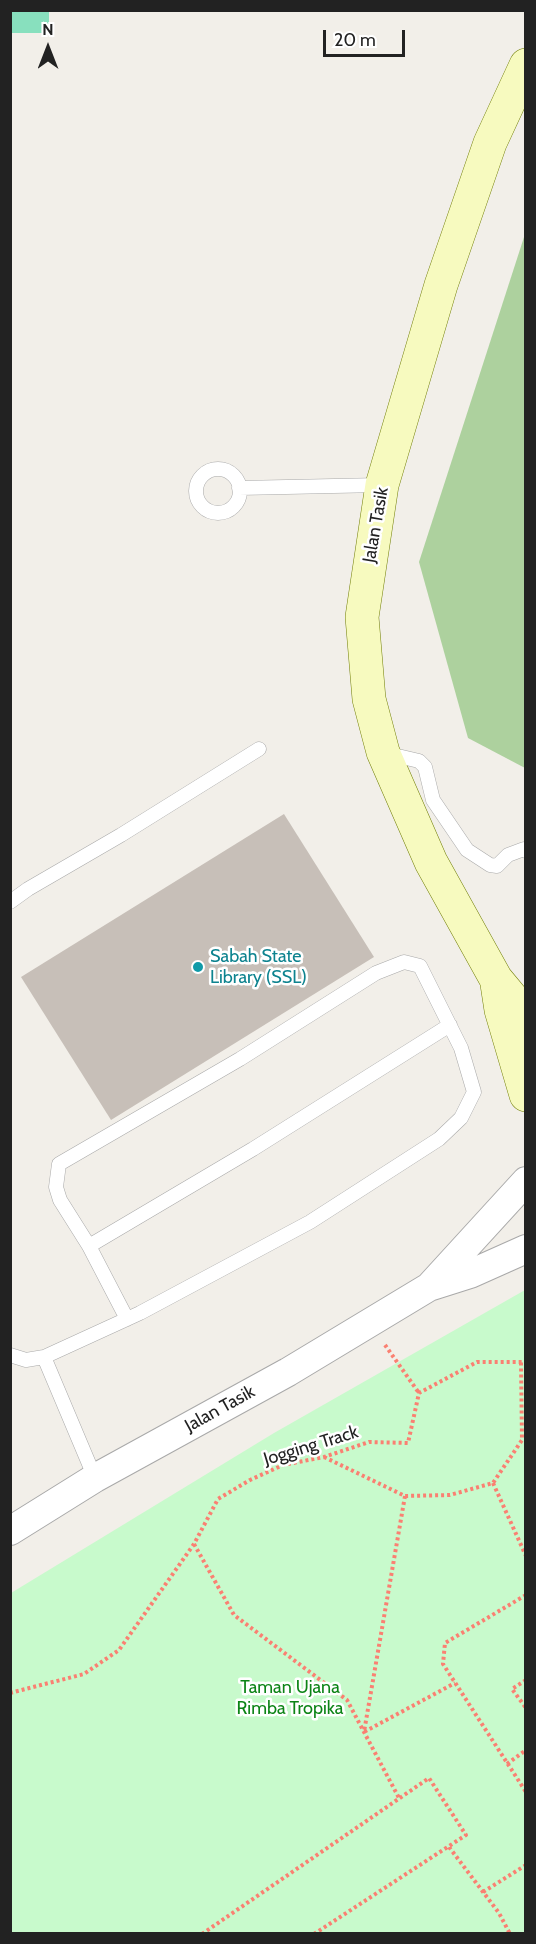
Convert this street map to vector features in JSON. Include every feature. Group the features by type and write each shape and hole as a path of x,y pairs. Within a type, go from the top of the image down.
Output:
{"street":[{"name":"Jalan Tasik","path":"525,65 490,143 441,285 382,485 362,617 369,699 383,752 431,862 496,979 525,1015"},
{"name":"Jalan Tasik","path":"496,979 501,1010 525,1095"},
{"name":"Jalan Tasik","path":"429,1287 525,1181"},
{"name":"Jalan Tasik","path":"10,1531 95,1478 288,1371 429,1287 470,1274 525,1249"}],"lane":[{"path":"239,488 382,485"},
{"path":"10,902 259,749"},
{"path":"383,752 418,761 425,767 433,800 467,850 490,865 497,866 508,855 524,849 525,851"},
{"path":"10,1355 26,1360 44,1356 127,1319 310,1222 440,1139 461,1118 474,1092 461,1048 420,966 404,962 376,973 240,1059 59,1164 56,1187 60,1200 89,1246 127,1319"},
{"path":"89,1246 253,1149 450,1025"},
{"path":"44,1356 95,1478"}],"path":[{"path":"324,1457 405,1496 450,1495 493,1483 524,1440 523,1362 477,1362 419,1393 395,1361 371,1322"},
{"name":"Jogging Track","path":"10,1693 84,1674 119,1650 194,1544 218,1499 250,1480 283,1465 324,1457 369,1442 408,1443 419,1393"},
{"path":"493,1483 525,1556"},
{"path":"364,1732 405,1496"},
{"path":"194,1544 234,1616 346,1700 399,1798"},
{"path":"525,1595 445,1643 443,1664 525,1792"},
{"path":"525,1680 512,1689 525,1708"},
{"path":"364,1732 454,1683"},
{"path":"507,1764 525,1750"},
{"path":"202,1934 429,1778 466,1835 314,1934"},
{"path":"449,1847 499,1913 510,1934"},
{"path":"483,1892 525,1865"}],"green space":[{"path":"11,10 49,11 49,33 11,33"},
{"path":"525,234 526,768 468,738 419,562"},
{"name":"Taman Ujana Rimba Tropika","path":"525,1290 525,1933 11,1933 11,1593 274,1433"}],"building":[{"name":"Sabah State Library (SSL)","path":"284,814 374,957 111,1120 21,977"}],"place":[{"name":"Sabah State Library (SSL)","path":"198,967"}]}
